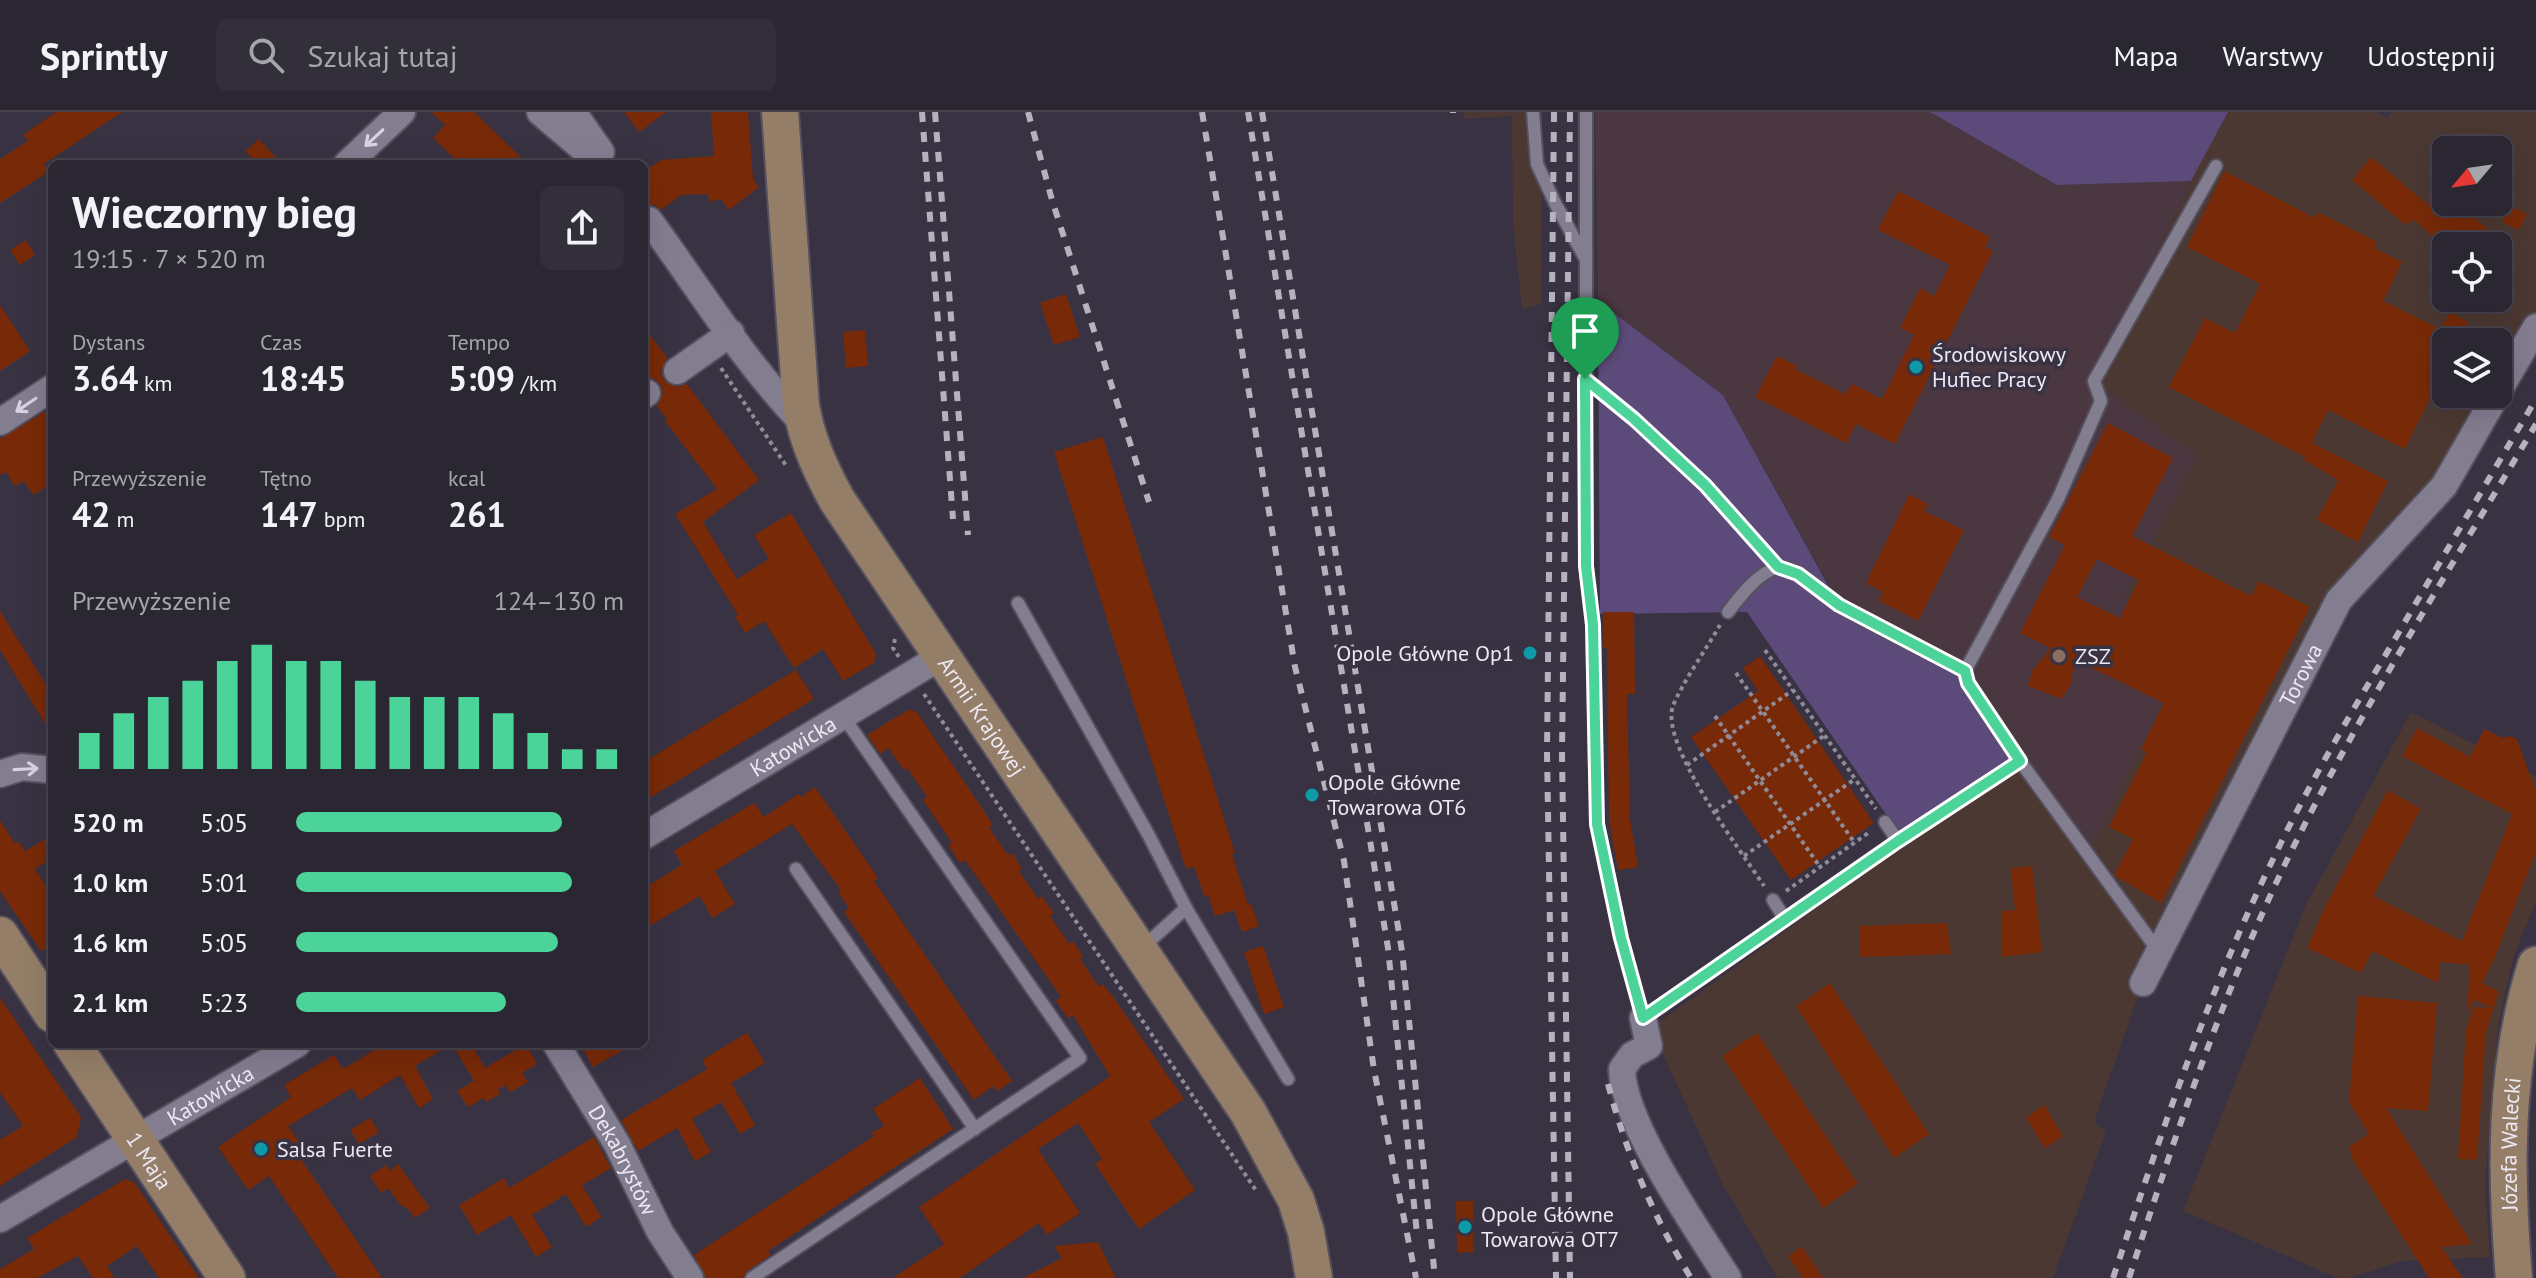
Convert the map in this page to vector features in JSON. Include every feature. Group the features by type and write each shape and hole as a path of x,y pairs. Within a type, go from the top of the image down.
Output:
{"street":[{"path":"351,160 402,112"},
{"path":"540,112 596,160"},
{"path":"573,112 606,160"},
{"name":"Armii Krajowej","path":"780,112 798,378 804,424 813,451 837,500 1248,1112 1296,1200 1306,1232 1314,1278"},
{"path":"649,220 787,407 804,424"},
{"name":"Torowa","path":"2512,369 2536,327"},
{"path":"677,371 731,333"},
{"path":"0,422 48,391"},
{"name":"Torowa","path":"2143,983 2339,600 2444,486 2489,408"},
{"name":"Katowicka","path":"648,834 942,656"},
{"path":"0,774 22,767 48,770"},
{"path":"0,935 48,1008"},
{"name":"Józefa Walecki","path":"2514,1278 2509,1192 2511,1105 2526,997 2536,965"},
{"path":"1643,1018 1649,1046 1632,1055 1622,1069 1627,1096 1654,1155 1728,1278"},
{"name":"1 Maja","path":"75,1048 227,1278"},
{"name":"Katowicka","path":"0,1219 290,1048"},
{"name":"Dekabrystów","path":"558,1048 617,1144 660,1232 690,1278"}],"lane":[{"path":"1533,112 1537,164 1586,259"},
{"path":"1586,112 1586,566 1593,625 1597,824 1621,938 1643,1018 1898,841 2020,761"},
{"path":"2159,952 2020,761 1968,683 1965,671 2058,499 2101,401 2094,381 2216,166"},
{"path":"1728,612 1748,586 1778,567 1798,574 1839,605 1965,671"},
{"path":"1018,603 1186,908 1288,1079"},
{"path":"752,1278 1080,1058 843,716"},
{"path":"1885,822 1898,841"},
{"path":"796,869 975,1129"},
{"path":"1773,900 1785,919"},
{"path":"1138,951 1186,908"}],"path":[{"path":"1585,379 1634,419 1705,485 1778,567"},
{"path":"1728,612 1673,707 1671,723 1693,779 1773,900 1885,822 1765,650"},
{"path":"895,631 893,648 900,658"},
{"path":"1736,673 1854,843"},
{"path":"919,687 1247,1178"},
{"path":"1687,765 1793,690"},
{"path":"1715,716 1820,867"},
{"path":"1715,812 1825,735"},
{"path":"1744,856 1855,779"}],"shaded area":[{"path":"1463,112 1542,112 1541,304 1522,309 1513,221 1512,116 1465,119"},
{"path":"1595,112 1930,112 2057,185 2191,181 2094,381 2197,455 2124,597 2225,650 2163,703 2089,853 2020,761 1840,605 1723,395 1598,301"},
{"path":"1930,112 2228,112 2191,181 2057,185"},
{"path":"2228,112 2376,112 2387,118 2391,112 2536,112 2536,327 2512,368 2512,328 2432,328 2432,408 2489,408 2444,486 2339,600 2143,983 2096,1115 2095,1124 2106,1131 2053,1278 1778,1278 1723,1185 1651,1028 2020,761 2164,703 2224,649 2124,597 2196,455 2094,381"},
{"path":"1598,301 1723,395 1839,605 1965,671 2020,761 1900,832 1747,612 1600,614"},
{"path":"2411,712 2536,776 2536,901 2514,955 2498,1025 2485,1187 2490,1257 2401,1261 2350,1278 2338,1278 2183,1211 2306,905"}],"building":[{"path":"56,112 122,112 48,160 44,164 48,172 0,203 0,159 28,141 23,135"},
{"path":"431,112 474,112 524,160 456,160 433,138 445,125"},
{"path":"624,112 666,112 639,132"},
{"path":"711,112 748,112 753,179 759,187 729,210 721,199 711,202 707,194 681,195 661,210 655,205 648,205 649,168 661,160 714,156"},
{"path":"259,139 278,160 253,160 245,151"},
{"path":"2371,157 2427,204 2432,197 2432,216 2472,216 2489,230 2432,232 2432,236 2413,219 2410,223 2403,223 2352,180"},
{"path":"2224,171 2315,218 2318,212 2377,242 2374,248 2402,262 2383,301 2438,328 2432,328 2432,394 2405,449 2328,410 2312,443 2388,481 2358,542 2317,520 2338,480 2304,460 2305,457 2169,387 2205,318 2235,333 2260,284 2187,247"},
{"path":"1898,191 1990,237 1985,247 1993,251 1895,444 1856,424 1846,443 1755,397 1777,356 1797,366 1795,369 1845,394 1852,384 1882,399 1914,335 1900,328 1920,288 1934,296 1950,265 1878,230"},
{"path":"2512,207 2527,214 2519,230 2502,222 2505,216 2512,216"},
{"path":"26,240 35,255 20,265 10,250"},
{"path":"1066,294 1080,337 1054,345 1040,303"},
{"path":"0,305 30,351 0,371"},
{"path":"2450,312 2468,322 2465,328 2441,328"},
{"path":"865,330 868,366 846,368 843,332"},
{"path":"648,332 667,358 661,372 664,381 678,387 687,384 759,480 703,522 737,579 769,559 754,535 791,513 876,654 874,663 843,681 823,649 794,668 764,621 745,633 735,617 738,615 675,514 717,489 665,421 667,419 657,406 663,393 661,385 648,378"},
{"path":"48,409 48,486 34,495 23,481 15,486 6,472 0,475 0,439"},
{"path":"2108,423 2173,458 2132,536 2251,596 2259,581 2310,607 2161,903 2114,875 2133,839 2109,827 2147,752 2141,749 2164,703 2075,660 2070,686 2061,699 2028,686 2032,671 2051,648 2020,633 2065,545 2049,537","holes":["2097,559 2139,580 2120,618 2077,597"]},
{"path":"1103,437 1235,853 1232,854 1248,905 1251,904 1259,926 1242,932 1234,910 1215,916 1194,866 1186,869 1054,452"},
{"path":"1909,494 1928,504 1924,511 1964,530 1918,621 1879,601 1883,592 1866,583"},
{"path":"0,611 48,688 48,728 0,650"},
{"path":"1603,612 1634,612 1635,694 1627,694 1630,819 1638,867 1618,870 1609,820 1607,648 1603,648"},
{"path":"1760,656 1874,823 1791,880 1691,737 1758,691 1743,668"},
{"path":"796,670 814,699 648,799 648,760"},
{"path":"908,710 916,711 993,825 989,828 1008,855 1012,853 1022,869 1019,871 1038,899 1042,896 1054,913 1050,916 1069,944 1073,941 1083,956 1080,959 1099,987 1103,984 1116,1001 1184,1099 1149,1122 1195,1190 1139,1229 1095,1164 1102,1159 1078,1123 1038,1149 1080,1213 1047,1235 1039,1223 960,1278 893,1278 944,1244 919,1207 1110,1076 1073,1015 1068,1018 1056,1001 1061,997 965,860 960,863 948,845 952,843 923,800 927,797 907,768 904,770 888,748 880,754 867,735"},
{"path":"2417,728 2470,757 2484,729 2503,738 2510,736 2517,739 2536,792 2536,851 2482,983 2499,992 2486,1032 2477,1160 2458,1159 2466,1029 2474,1007 2492,1008 2474,1000 2467,1013 2470,965 2440,962 2438,983 2372,951 2361,973 2307,948 2325,907 2388,790 2421,809 2373,896 2462,941 2512,814 2402,756"},
{"path":"815,787 878,878 874,881 1012,1081 997,1091 993,1086 974,1100 844,912 849,908 838,892 841,890 792,824 715,871 735,904 712,918 700,896 648,927 648,886 682,865 674,851 754,803 764,817 798,794 801,797"},
{"path":"0,820 14,842 20,843 25,851 48,837 48,861 35,869 48,889 48,947 41,951 0,891"},
{"path":"2032,866 2042,952 2002,957 2001,911 2015,910 2011,868"},
{"path":"1947,923 1951,954 1860,957 1859,926"},
{"path":"1263,946 1284,1007 1264,1014 1244,952"},
{"path":"1830,983 1929,1134 1894,1158 1796,1006"},
{"path":"2358,996 2437,1003 2428,1111 2386,1108 2472,1244 2441,1247 2463,1278 2429,1278 2353,1160 2349,1147 2369,1134 2349,1102"},
{"path":"0,998 81,1117 77,1137 0,1186 0,1140 23,1126 0,1092"},
{"path":"747,1033 765,1063 731,1083 755,1125 740,1134 721,1102 692,1119 711,1152 695,1161 677,1128 638,1151 621,1120 707,1069 702,1060"},
{"path":"1757,1033 1858,1184 1823,1208 1722,1056"},
{"path":"377,1048 445,1048 415,1066 433,1099 419,1108 400,1075 360,1100 352,1088 288,1126 305,1150 298,1155 382,1278 338,1278 269,1176 248,1190 218,1147 291,1097 284,1085 334,1055 343,1069"},
{"path":"454,1048 473,1048 485,1068 519,1048 528,1048 537,1064 522,1073 528,1082 510,1092 506,1085 498,1089 500,1094 468,1107 457,1091 474,1081"},
{"path":"582,1048 627,1048 593,1067"},
{"path":"920,1078 953,1129 768,1251 771,1255 747,1271 743,1278 706,1278 694,1255 874,1136 871,1133 884,1126 873,1109"},
{"path":"2044,1105 2063,1136 2045,1148 2026,1118"},
{"path":"370,1118 379,1132 359,1144 350,1130"},
{"path":"594,1137 611,1168 582,1185 601,1217 586,1227 566,1194 532,1215 552,1247 536,1257 511,1215 477,1235 459,1205 504,1178 509,1188"},
{"path":"398,1164 430,1208 415,1218 388,1188 381,1193 370,1176 386,1165 390,1171"},
{"path":"125,1179 134,1182 199,1278 159,1278 137,1246 107,1266 114,1278 93,1278 78,1256 37,1278 0,1278 0,1269 34,1249 27,1238"},
{"name":"Opole Główne Towarowa OT7","path":"1456,1201 1473,1201 1474,1252 1457,1253"},
{"path":"1098,1242 1116,1278 1023,1278 1062,1258 1054,1246"},
{"path":"1802,1247 1823,1278 1803,1278 1788,1256"}],"railway":[{"path":"922,112 953,519"},
{"path":"935,112 968,535"},
{"path":"1028,112 1052,200 1149,502"},
{"path":"1202,112 1295,667 1344,861 1374,1070 1416,1278"},
{"path":"1248,112 1388,948 1417,1234"},
{"path":"1262,112 1402,951 1435,1278"},
{"path":"1554,112 1547,753 1556,1278"},
{"path":"1570,112 1562,753 1570,1278"},
{"path":"2113,1278 2207,1011 2275,855 2346,722 2536,399"},
{"path":"2129,1278 2221,1014 2287,860 2375,694 2536,424"},
{"path":"1608,1084 1642,1184 1691,1278"}],"place":[{"name":"Środowiskowy Hufiec Pracy","path":"1916,367"},
{"name":"Opole Główne Op1","path":"1530,653"},
{"name":"ZSZ","path":"2059,656"},
{"name":"Opole Główne Towarowa OT6","path":"1312,795"},
{"name":"Salsa Fuerte","path":"261,1149"},
{"name":"Opole Główne Towarowa OT7","path":"1465,1227"}],"route":[{"path":"1585,379 1634,419 1705,485 1778,567 1798,574 1839,605 1965,671 1968,683 2020,761 1898,841 1643,1018 1621,938 1597,824 1593,625 1586,566 1585,379"}]}
